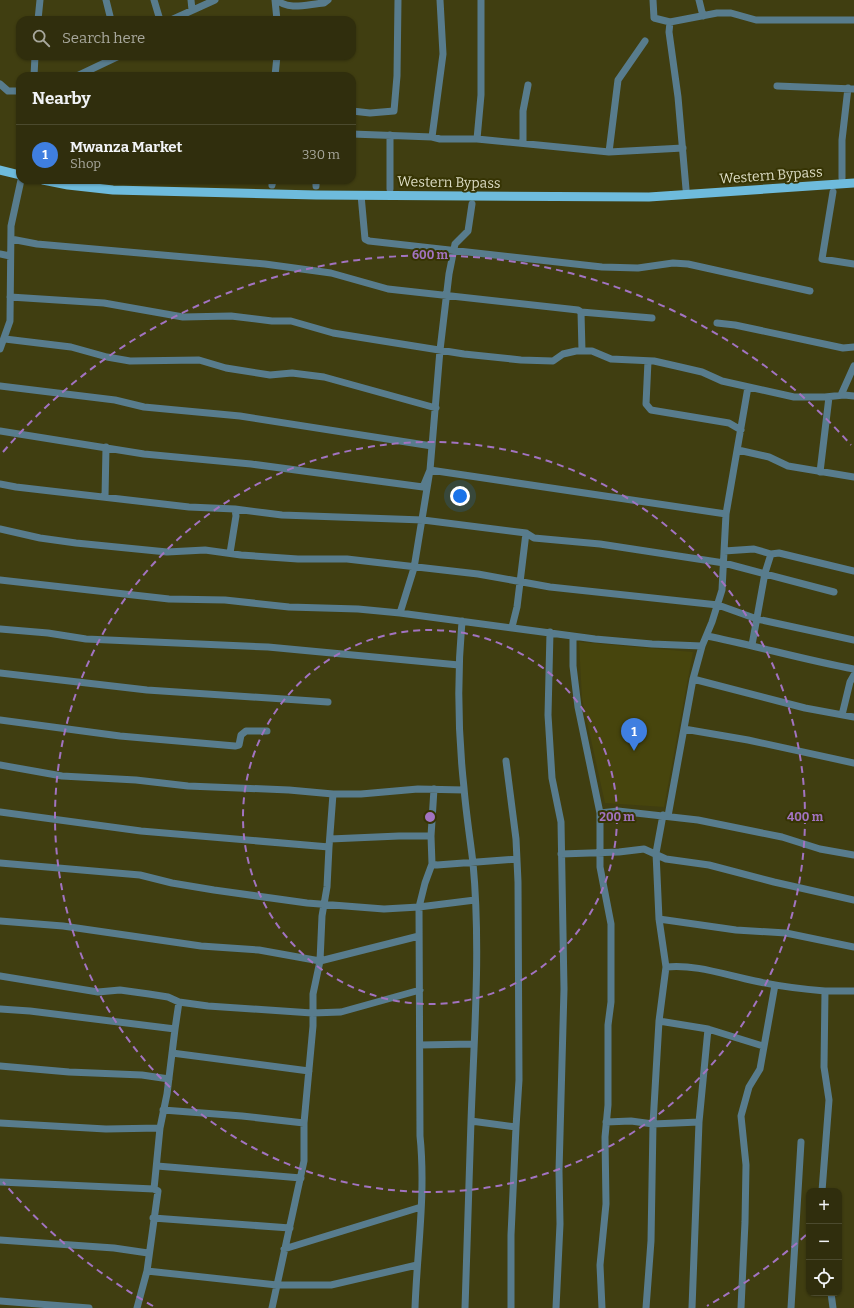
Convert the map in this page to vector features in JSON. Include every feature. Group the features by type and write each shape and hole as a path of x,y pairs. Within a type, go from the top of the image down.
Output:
{"main road":[{"path":"0,170 16,174"},
{"name":"Western Bypass","path":"63,184 114,190 361,195 649,197 854,184"}],"street":[{"path":"38,16 40,0"},
{"path":"106,0 110,16"},
{"path":"154,0 159,16"},
{"path":"191,0 192,10"},
{"path":"179,16 215,0"},
{"path":"276,0 282,4 290,6 324,3 328,0"},
{"path":"276,0 277,16"},
{"path":"356,111 370,113 394,111 397,76 398,0"},
{"path":"432,137 443,54 440,0"},
{"path":"476,139 482,95 481,0"},
{"path":"653,0 654,18 670,22 730,13 756,20 854,20"},
{"path":"699,0 703,16"},
{"path":"670,22 669,32 678,97 686,189"},
{"path":"609,152 618,80 645,42"},
{"path":"34,72 35,60"},
{"path":"85,72 111,60"},
{"path":"275,72 277,60"},
{"path":"0,84 8,91 16,91"},
{"path":"523,143 523,111 528,85"},
{"path":"777,86 851,88 842,140 842,178"},
{"path":"356,134 432,137 440,139 476,139 609,152 683,148"},
{"path":"390,135 390,189"},
{"path":"0,349 5,339 10,321 11,226 20,184"},
{"path":"833,192 822,259 854,264"},
{"path":"361,195 365,239 602,267 638,268 673,263 688,264 810,291"},
{"path":"400,613 414,568 423,520 430,470 446,296 454,249 457,242 468,231 472,204"},
{"path":"11,239 37,244 265,264 331,273 388,289 580,312 652,318"},
{"path":"0,254 10,256"},
{"path":"10,297 104,303 183,317 231,316 272,321 291,321 333,333 490,357 553,361 563,354 592,352 611,359 648,361 702,372 722,381 794,397 829,397 841,395 854,396"},
{"path":"580,312 582,352"},
{"path":"717,323 735,325 843,348 854,346"},
{"path":"5,339 71,347 107,357 130,361 199,360 226,368 270,375 292,373 324,377 436,408"},
{"path":"648,361 646,404 651,410 729,423 741,430"},
{"path":"841,395 854,366"},
{"path":"0,386 115,400 144,407 240,416 432,446"},
{"path":"646,1308 651,1241 653,1124 659,1021 666,967 659,919 656,854 684,729 693,679 702,646 707,636 722,590 726,514 748,387"},
{"path":"820,472 829,397"},
{"path":"0,432 106,448 423,487 430,470"},
{"path":"105,497 106,448"},
{"path":"738,450 769,457 788,466 854,477"},
{"path":"430,470 726,514"},
{"path":"0,484 189,507 234,509 282,515 423,520 526,533 534,538 600,544 724,563 834,592"},
{"path":"230,553 236,516 234,509"},
{"path":"0,529 40,538 76,543 167,552 205,550 298,559 346,559 414,568 478,574 550,587 718,605 757,619 854,640"},
{"path":"512,627 518,607 526,533"},
{"path":"724,551 754,549 771,554 779,553 854,571"},
{"path":"752,645 771,554"},
{"path":"0,580 148,597 225,600 289,608 350,609 400,613 573,636 652,644 702,646"},
{"path":"462,622 458,700 464,790 473,863 475,900 474,1044 465,1308"},
{"path":"0,629 48,633 86,639 268,648 459,665"},
{"path":"550,632 548,707 550,755 560,822 564,989 558,1171 560,1224 556,1308"},
{"path":"573,636 573,666 578,707 600,813 600,866 611,924 611,1002 608,1025 605,1172 606,1204 600,1265 602,1308"},
{"path":"707,636 752,645 807,660 854,669"},
{"path":"0,673 154,690 328,702"},
{"path":"842,715 850,682 854,675"},
{"path":"693,679 805,708 854,717"},
{"path":"0,720 120,736 235,746 238,745 241,735 246,731 267,732"},
{"path":"684,729 755,741 854,763"},
{"path":"506,760 513,812 518,882 519,1033 511,1235 511,1308"},
{"path":"0,765 62,776 136,780 188,786 289,790 333,794 434,789 464,790"},
{"path":"415,1308 423,1164 420,1136 419,908 425,883 432,864 431,836 434,789"},
{"path":"272,1308 301,1178 305,1139 304,1123 308,1071 313,1026 313,994 320,961 322,916 333,794"},
{"path":"600,813 618,811 698,820 782,837 820,849 854,856"},
{"path":"0,812 141,830 329,843 399,836 431,836"},
{"path":"561,854 644,850 666,859 709,865 774,882 854,900"},
{"path":"432,864 473,863 517,859"},
{"path":"0,863 140,875 172,883 272,899 384,909 419,908 475,900"},
{"path":"659,919 736,930 786,933 854,947"},
{"path":"0,921 64,926 201,946 259,950 320,961 420,936"},
{"path":"666,967 690,966 775,985 825,991 854,991"},
{"path":"0,976 98,992 120,990 149,994 168,997 179,1002 208,1006 312,1013 341,1012 420,990"},
{"path":"741,1308 746,1164 741,1116 749,1087 760,1069 775,985"},
{"path":"822,1188 829,1108 824,1067 825,991"},
{"path":"154,1190 160,1128 169,1079 179,1002"},
{"path":"0,1009 30,1011 175,1029"},
{"path":"659,1021 708,1029 763,1046"},
{"path":"692,1308 699,1122 708,1029"},
{"path":"420,1045 474,1044"},
{"path":"172,1053 308,1071"},
{"path":"0,1066 69,1072 142,1075 169,1079"},
{"path":"164,1110 242,1116 304,1123"},
{"path":"471,1121 516,1127"},
{"path":"606,1122 631,1121 653,1124 699,1122"},
{"path":"0,1123 106,1129 160,1128"},
{"path":"791,1308 801,1142"},
{"path":"157,1166 301,1178"},
{"path":"0,1182 158,1191 148,1253 147,1272 137,1308"},
{"path":"284,1249 421,1207"},
{"path":"153,1218 290,1228"},
{"path":"0,1240 120,1248 148,1253"},
{"path":"147,1272 277,1285 331,1285 417,1265"},
{"path":"831,1296 833,1308"},
{"path":"0,1301 90,1308"}],"shaded area":[{"path":"579,642 693,652 664,807 605,803 582,699"}],"place":[{"name":"Mwanza Market","path":"634,751"}]}
